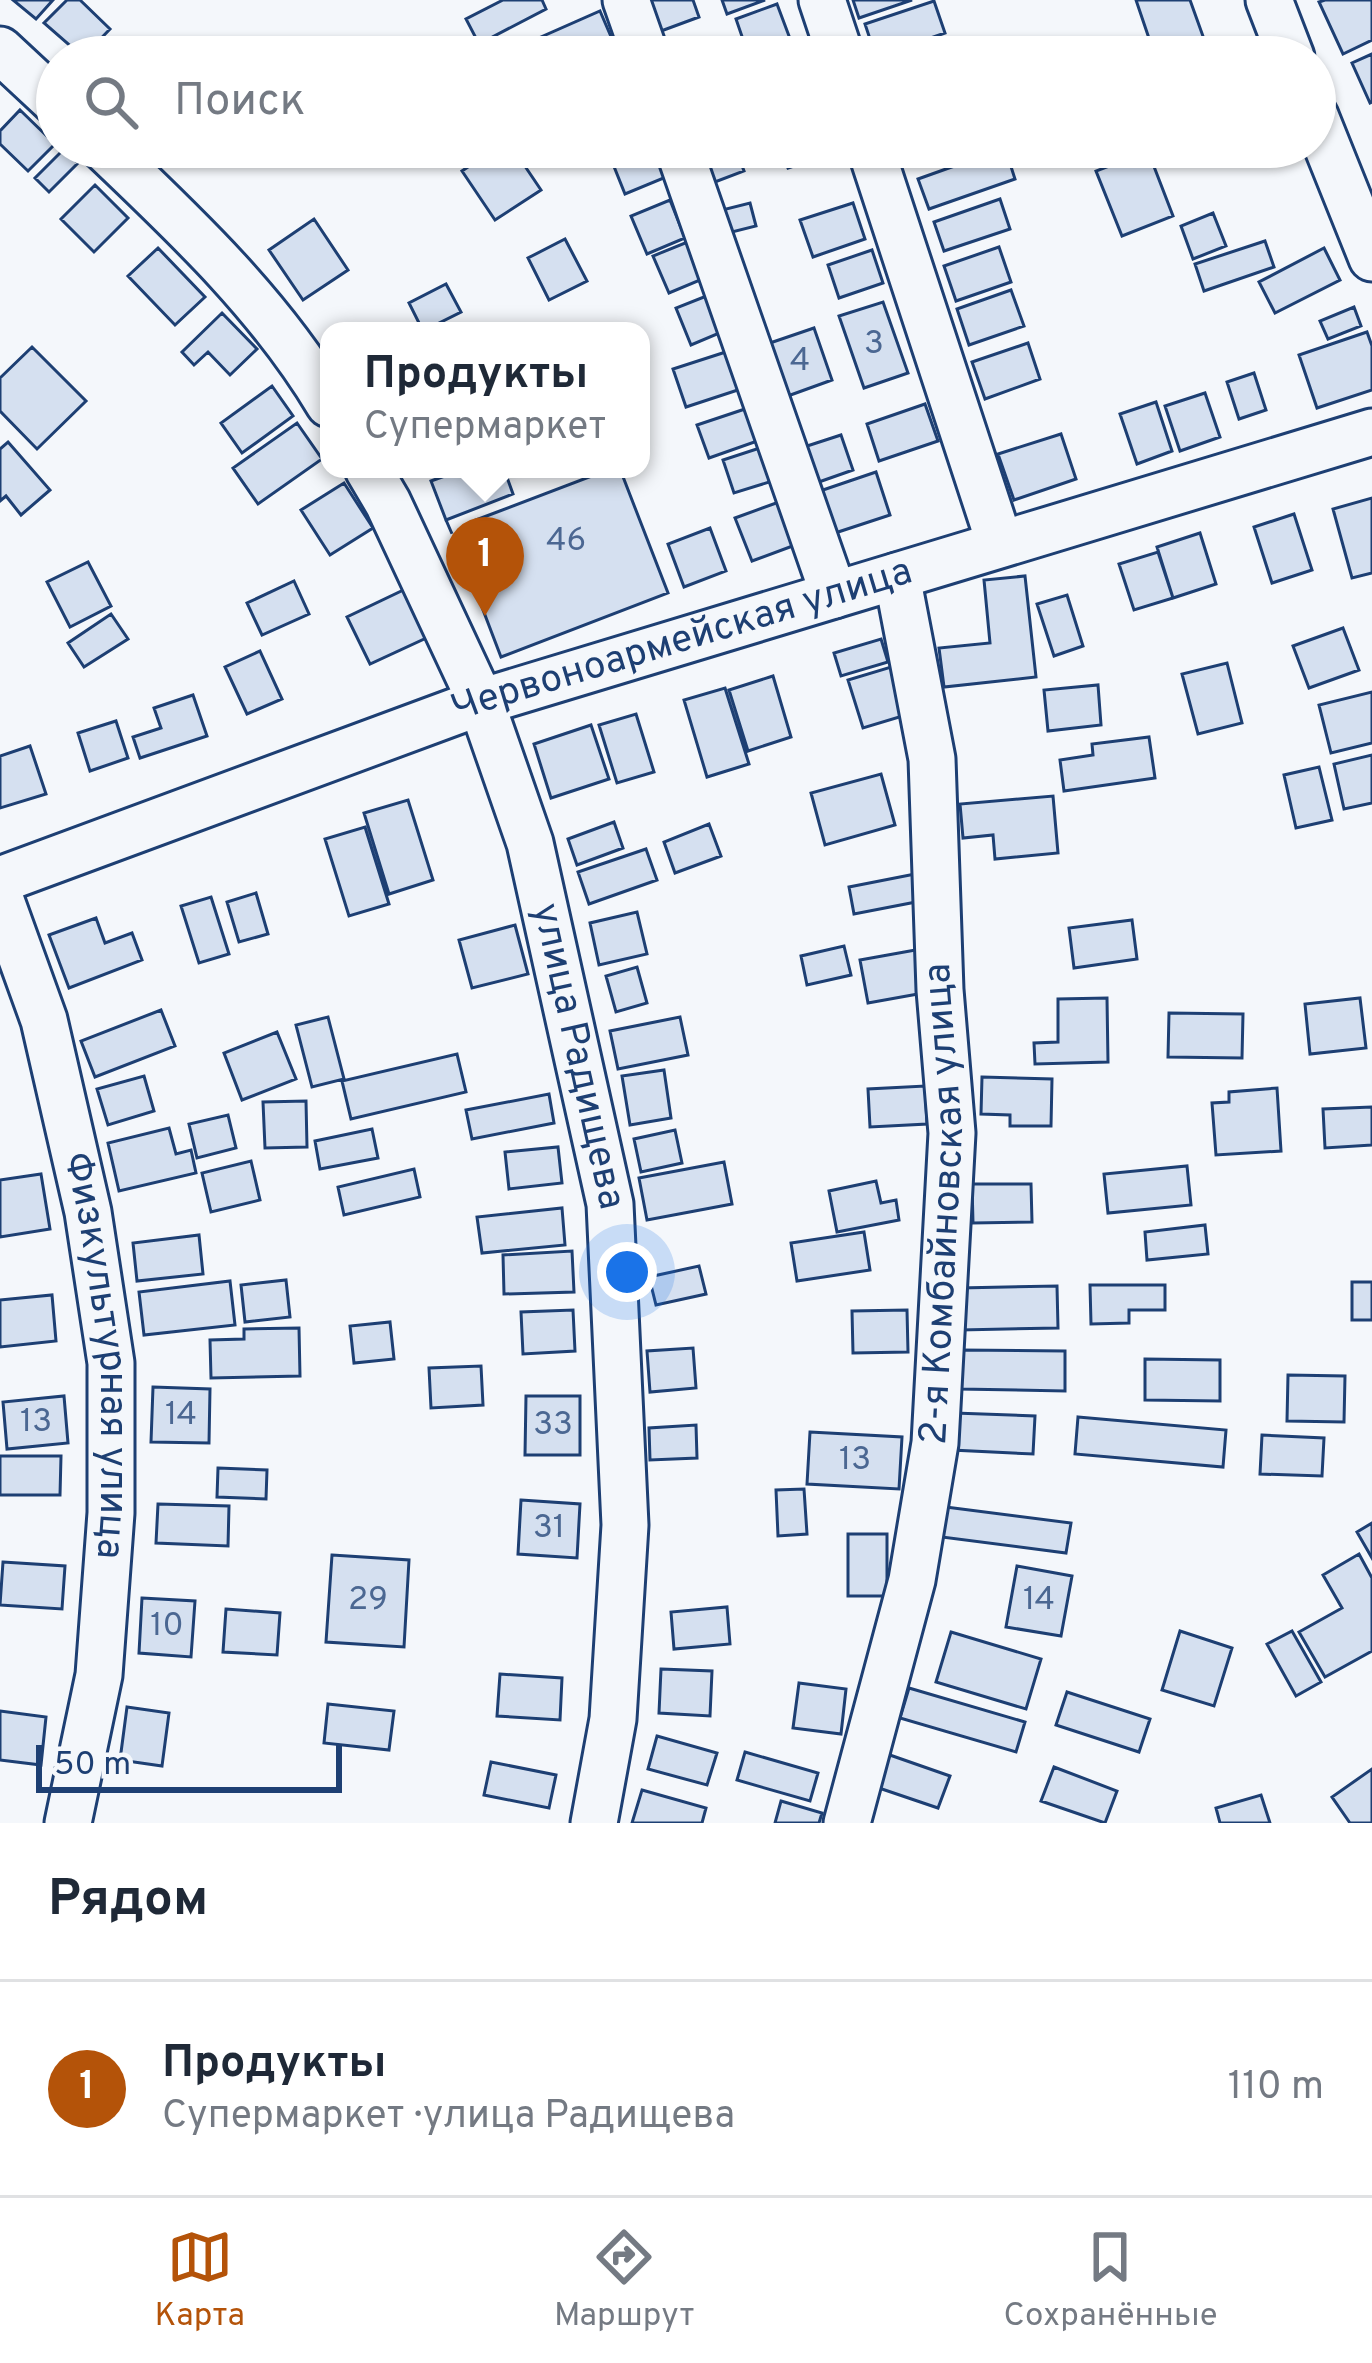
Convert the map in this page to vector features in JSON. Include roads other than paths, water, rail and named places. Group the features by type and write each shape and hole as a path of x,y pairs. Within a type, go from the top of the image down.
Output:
{"street":[{"path":"626,0 639,36"},
{"path":"822,0 834,36"},
{"path":"1269,0 1284,36"},
{"path":"0,50 36,84"},
{"path":"125,168 224,264 303,361 320,389"},
{"path":"685,168 834,595"},
{"path":"877,168 1000,544"},
{"path":"1336,168 1372,258"},
{"name":"Червоноармейская улица","path":"0,880 481,702 1372,432"},
{"name":"улица Радищева","path":"373,478 481,702 530,844 610,1204 626,1526 613,1720 594,1823"},
{"name":"2-я Комбайновская улица","path":"847,1823 912,1580 935,1443 952,1132 940,990 932,760 897,576"},
{"name":"Физкультурная улица","path":"0,898 49,1042 88,1212 111,1364 111,1513 99,1675 68,1823"}],"place":[{"name":"Продукты","path":"485,616"}]}
